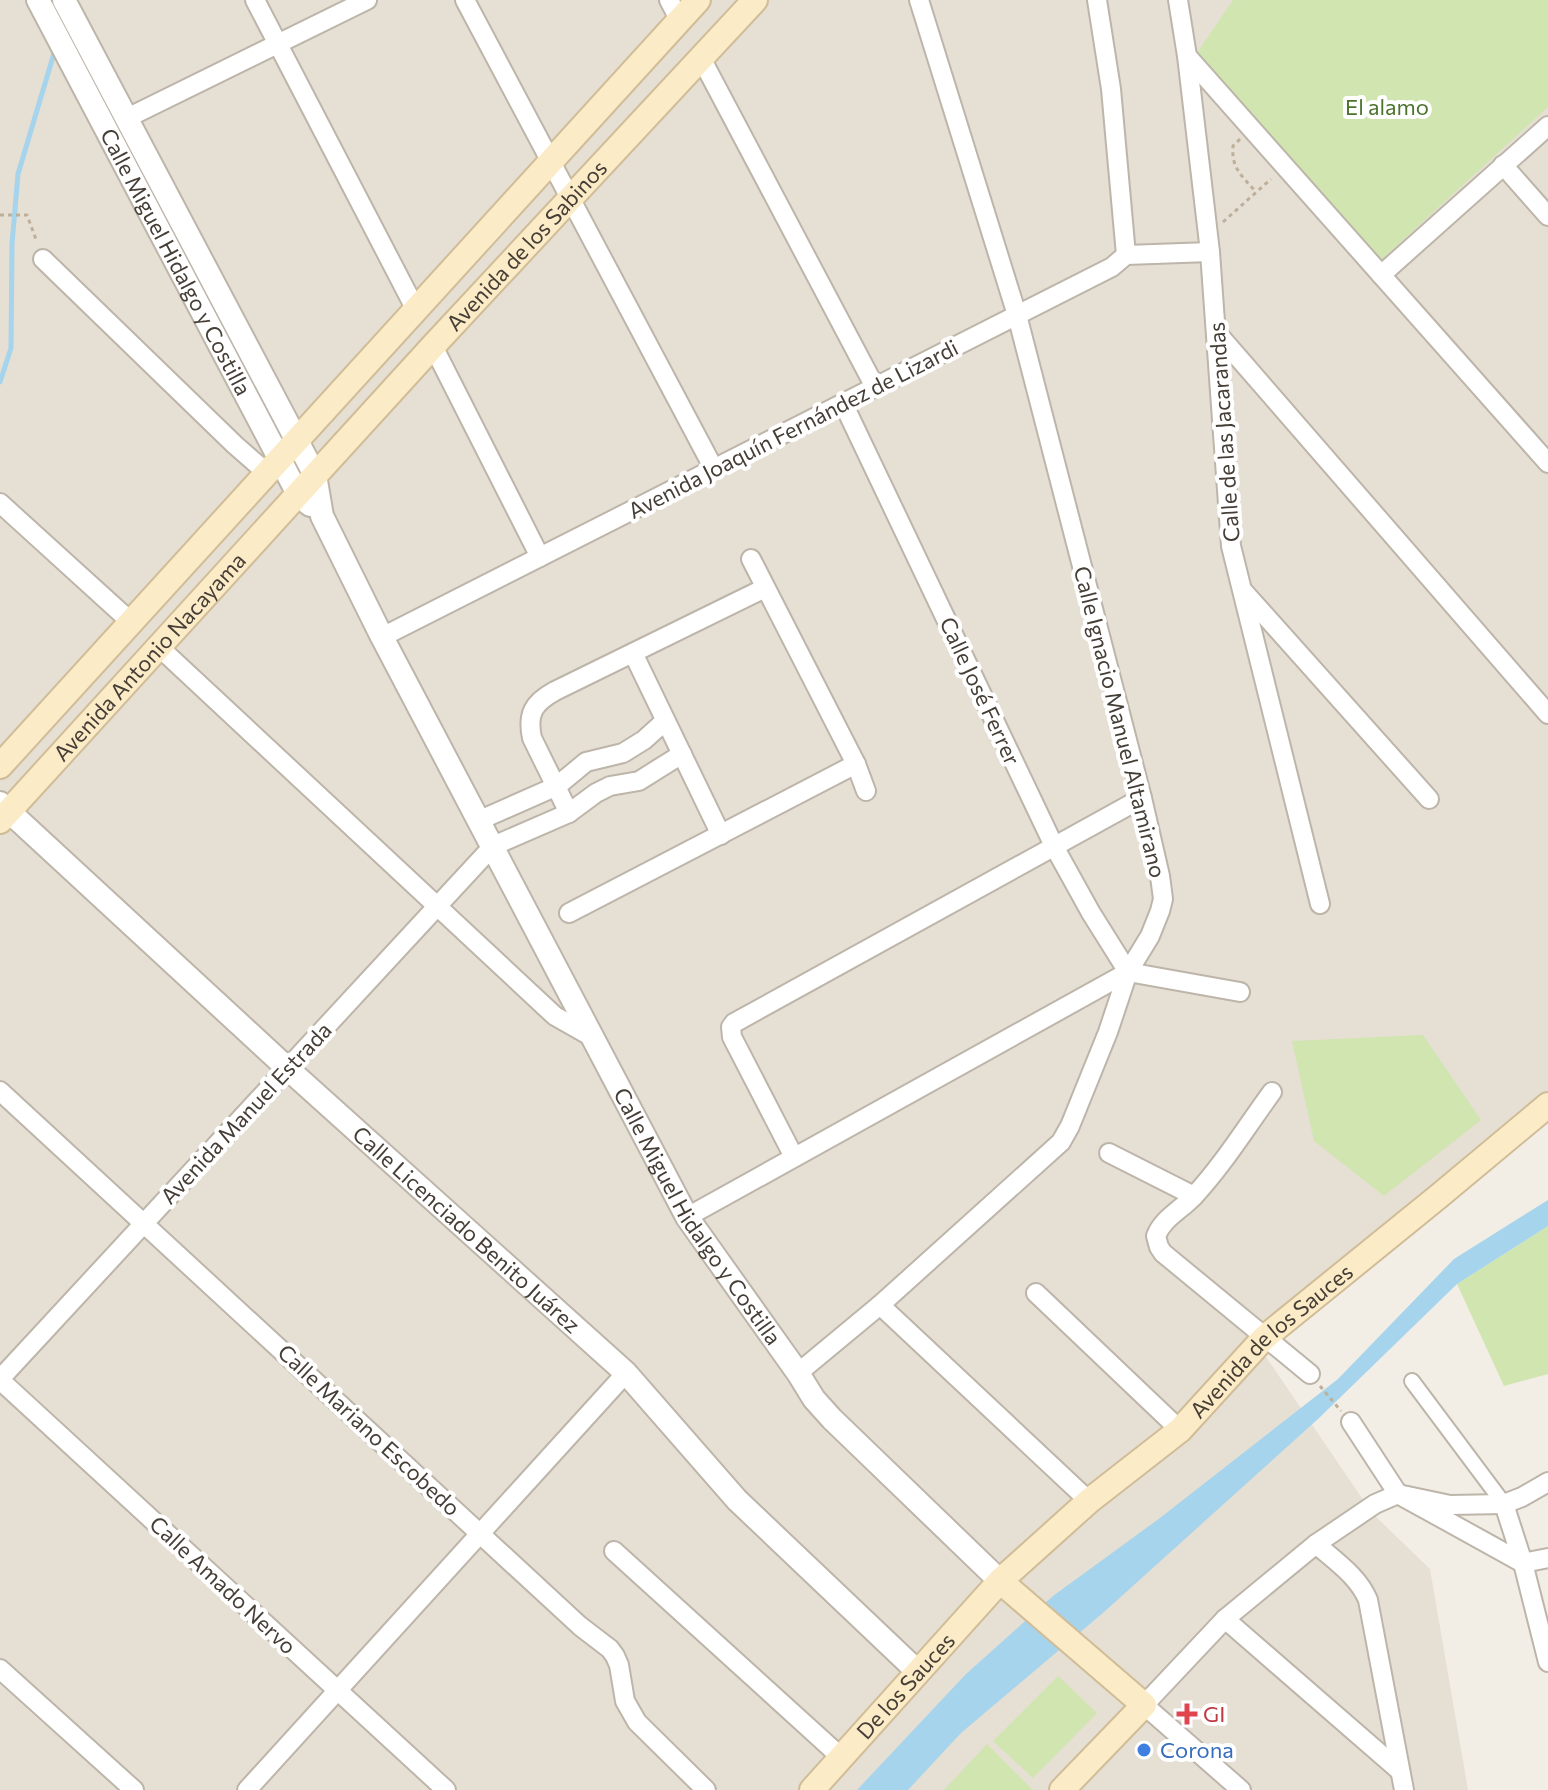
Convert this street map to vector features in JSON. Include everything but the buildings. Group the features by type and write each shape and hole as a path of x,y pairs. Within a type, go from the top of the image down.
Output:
{"main road":[{"name":"Avenida de los Sabinos","path":"273,466 550,161 674,10 698,0"},
{"name":"Avenida de los Sabinos","path":"298,494 755,0"},
{"name":"Avenida Antonio Nacayama","path":"0,766 273,466"},
{"name":"Avenida Antonio Nacayama","path":"3,812 298,494"},
{"name":"Avenida de los Sauces","path":"1000,1581 1089,1501 1180,1430 1264,1338 1548,1105"},
{"name":"Calle Miguel Hidalgo y Costilla","path":"1000,1581 1144,1705"},
{"name":"De los Sauces","path":"812,1790 1000,1581"},
{"path":"1062,1790 1144,1705"}],"street":[{"name":"Calle Miguel Hidalgo y Costilla","path":"38,0 273,466 322,516"},
{"name":"Calle Miguel Hidalgo y Costilla","path":"64,0 315,475 322,516 382,637 687,1217 814,1399 1000,1581"},
{"path":"255,0 416,310"},
{"path":"127,118 367,0"},
{"path":"465,0 714,469"},
{"name":"Calle Ignacio Manuel Altamirano","path":"798,1373 880,1305 1061,1142 1108,1032 1128,972 1156,924 1163,899 1142,798 1017,315 919,0"},
{"path":"1097,0 1111,89 1126,255 1209,244"},
{"name":"Calle de las Jacarandas","path":"1178,0 1209,244 1231,546 1320,904"},
{"path":"1187,56 1548,463"},
{"path":"701,58 875,387"},
{"path":"1381,275 1548,126"},
{"path":"1503,165 1548,216"},
{"name":"Avenida Joaquín Fernández de Lizardi","path":"382,637 1112,267 1126,255"},
{"path":"43,259 235,445 273,466"},
{"path":"1217,333 1548,714"},
{"path":"433,346 540,557"},
{"name":"Calle José Ferrer","path":"843,403 1055,848 1128,972"},
{"path":"0,503 131,622"},
{"path":"751,559 856,764 866,791"},
{"path":"569,813 532,738 530,725 534,709 547,696 765,588"},
{"path":"1242,590 1429,799"},
{"path":"159,647 555,1016 592,1037"},
{"path":"633,653 721,835"},
{"path":"480,820 557,786 586,762 616,756 634,748 665,721"},
{"path":"493,846 569,813 603,789 639,781 682,754"},
{"path":"569,913 856,764"},
{"path":"794,1157 732,1037 731,1027 734,1023 1142,798"},
{"name":"Calle Licenciado Benito Juárez","path":"3,812 626,1373 737,1500 917,1671"},
{"name":"Avenida Manuel Estrada","path":"0,1380 493,846"},
{"path":"687,1217 1128,972 1240,992"},
{"name":"Calle Mariano Escobedo","path":"0,1091 580,1626 610,1649 619,1665 625,1701 637,1722 706,1790"},
{"path":"1272,1092 1194,1196 1160,1227 1156,1236 1163,1253 1310,1374"},
{"path":"1109,1153 1194,1196"},
{"path":"1036,1293 1180,1430"},
{"path":"880,1305 1089,1501"},
{"path":"247,1790 626,1373"},
{"name":"Calle Amado Nervo","path":"0,1380 446,1790"},
{"path":"1412,1381 1504,1504 1548,1657"},
{"path":"1351,1422 1398,1494 1523,1563 1548,1558"},
{"path":"1144,1705 1225,1619 1316,1544 1375,1504 1398,1494 1450,1505 1504,1504 1548,1482"},
{"path":"1316,1544 1360,1585 1368,1600 1404,1790"},
{"path":"614,1551 842,1758"},
{"path":"1225,1619 1400,1771"},
{"path":"0,1669 134,1790"},
{"name":"Calle Miguel Hidalgo y Costilla","path":"1144,1705 1241,1790"}],"path":[{"path":"1252,128 1233,146 1232,158 1235,167 1256,192"},
{"path":"1209,244 1256,192 1286,167"},
{"path":"0,215 27,215 43,259"},
{"path":"1310,1374 1351,1422"}],"shaded area":[{"path":"0,0 1548,0 1548,1108 1264,1354 1372,1513 1430,1569 1468,1790 0,1790"}],"green space":[{"name":"El alamo","path":"1233,0 1548,0 1548,107 1380,261 1197,53"},
{"path":"1423,1035 1481,1120 1384,1196 1314,1141 1292,1041"},
{"path":"1548,1226 1548,1374 1504,1386 1457,1284"},
{"path":"1058,1676 1097,1713 1033,1778 993,1741"},
{"path":"987,1744 1033,1790 944,1790"}],"water":[{"path":"1548,1200 1548,1226 1457,1284 1318,1419 1104,1612 961,1733 908,1790 857,1790 966,1674 1053,1596 1160,1518 1338,1379 1454,1259"}],"waterway":[{"path":"0,382 11,348 12,244 18,174 55,50"}],"place":[{"name":"GI","path":"1187,1714"},
{"name":"Corona","path":"1144,1750"}]}
